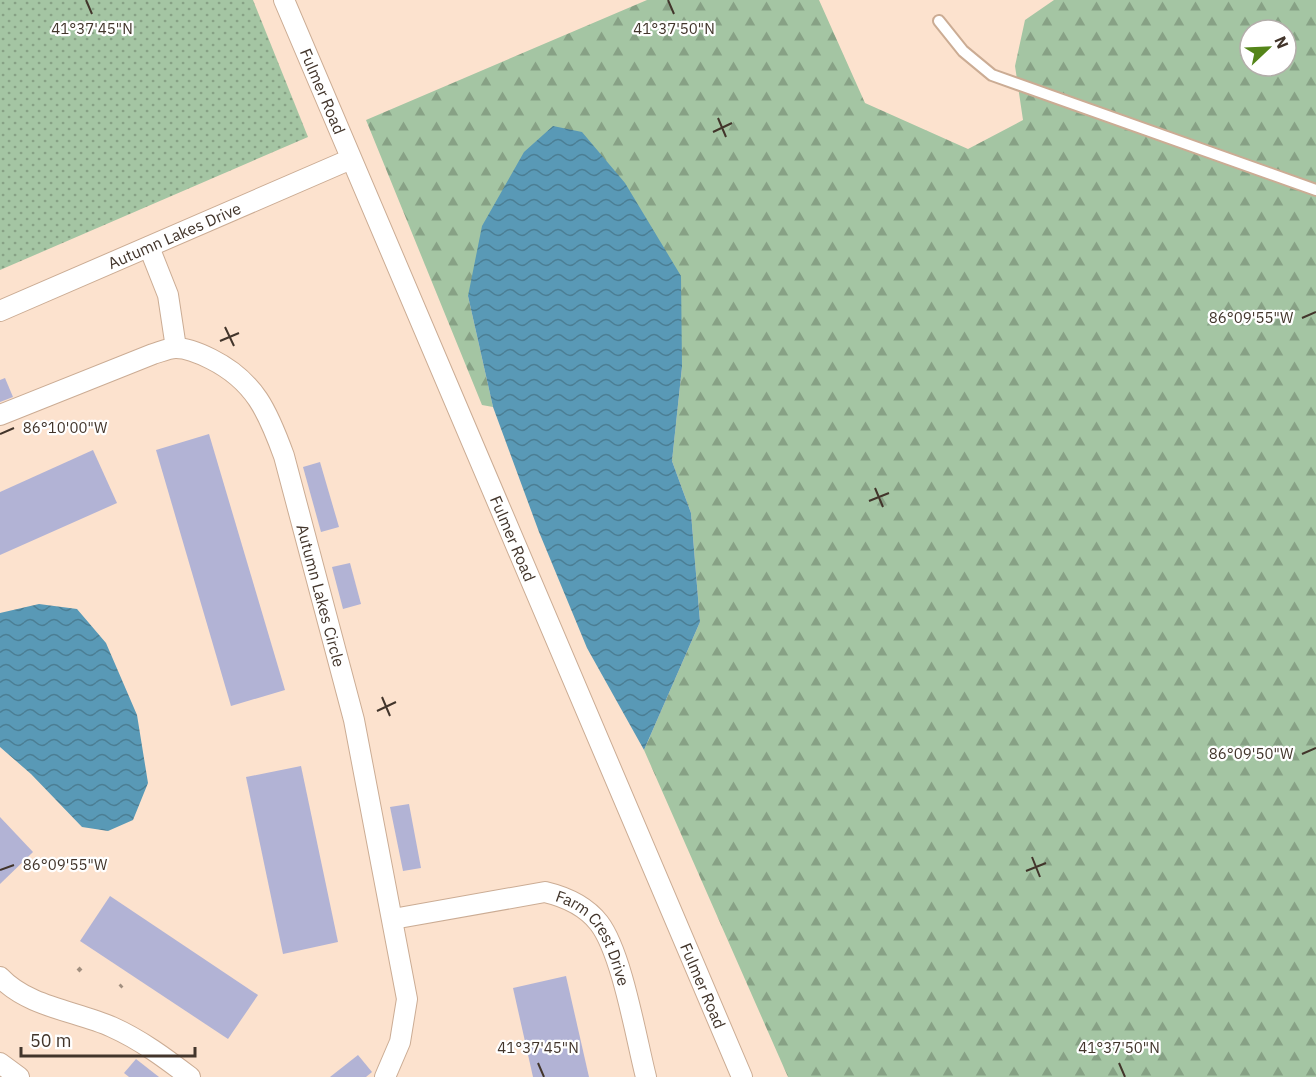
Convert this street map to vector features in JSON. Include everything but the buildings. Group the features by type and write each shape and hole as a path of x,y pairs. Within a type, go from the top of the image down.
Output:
{"street":[{"name":"Fulmer Road","path":"284,0 742,1077"},
{"name":"Autumn Lakes Drive","path":"0,311 351,159"},
{"path":"0,415 153,354 176,348 168,295 149,247"},
{"name":"Autumn Lakes Circle","path":"176,348 201,354 230,368 255,393 273,424 284,456 354,720 407,999 400,1042 385,1077"},
{"name":"Farm Crest Drive","path":"393,919 545,892 566,897 584,908 600,924 612,946 646,1077"},
{"path":"2,985 36,1001 82,1014 115,1028 146,1045 190,1077"},
{"path":"0,1063 19,1077"}],"lane":[{"path":"939,21 963,51 992,75 1316,190"}],"green space":[{"path":"0,0 253,0 308,137 0,270"},
{"path":"647,0 819,0 865,103 968,149 1023,120 1015,66 1025,20 1054,0 1316,0 1316,1077 788,1077 644,750 700,622 691,513 672,461 682,367 468,296 493,407 482,405 366,120"}],"water":[{"path":"553,126 582,132 625,183 681,276 682,367 672,461 691,513 700,622 644,750 587,648 539,532 493,407 468,296 482,226 524,152"},
{"path":"39,604 77,609 106,643 137,715 148,783 133,820 108,831 82,827 31,774 0,747 0,613"}]}
